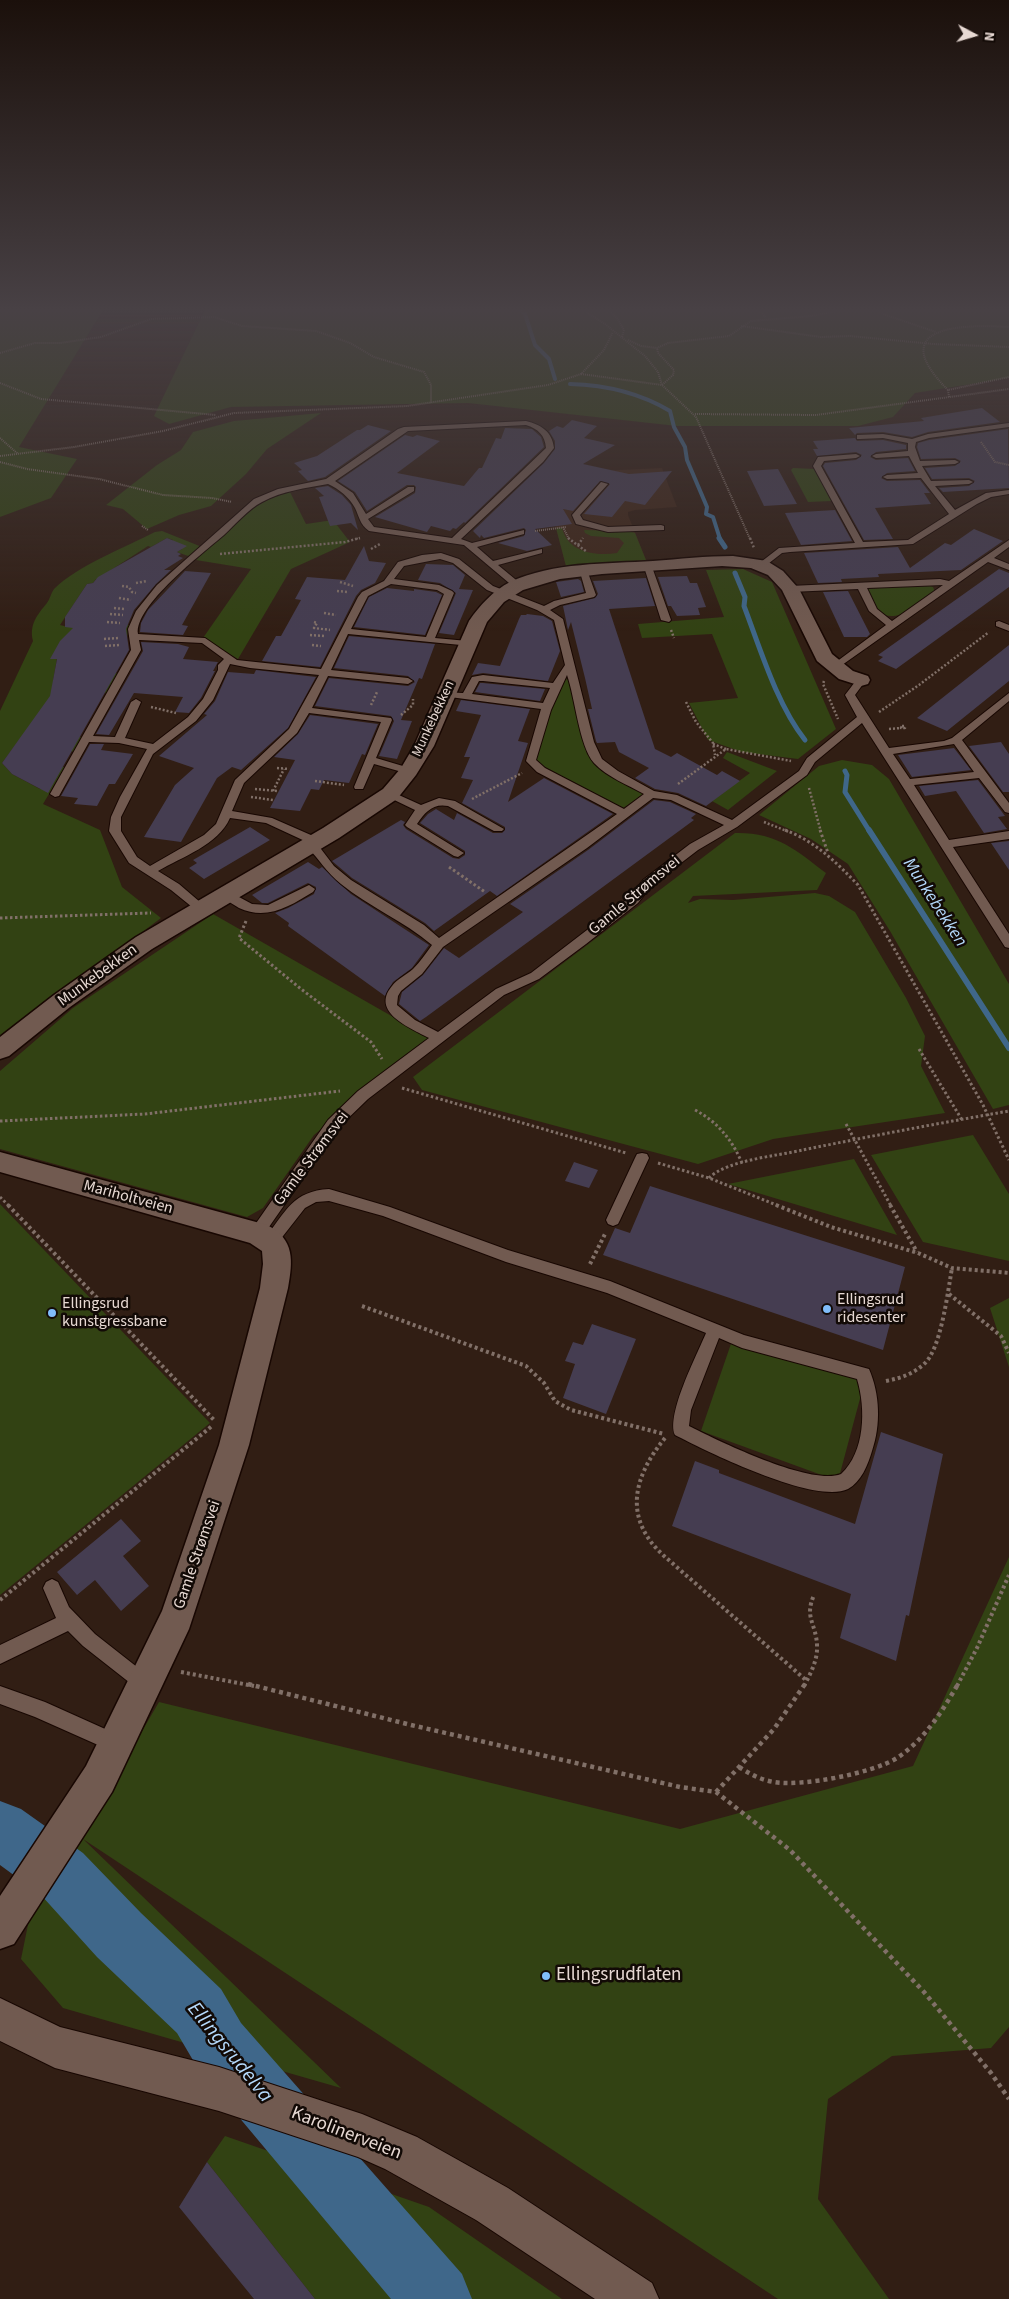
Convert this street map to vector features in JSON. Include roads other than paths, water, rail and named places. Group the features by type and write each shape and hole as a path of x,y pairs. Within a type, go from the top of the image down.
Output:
{"street":[{"name":"Munkebekken","path":"0,1050 108,967 181,919 314,843 390,794 409,770 424,746 478,621 488,607 511,590 542,577 586,563 648,567 675,561 736,562 761,565 784,580 824,657 846,674 861,680"},
{"name":"Mariholtveien","path":"0,1162 264,1237"},
{"name":"Gamle Strømsvei","path":"0,1930 99,1780 177,1616 234,1445 274,1288 277,1266 276,1250 264,1237"},
{"name":"Karolinerveien","path":"0,2019 55,2047 219,2089 362,2136 402,2153 492,2204 636,2299"}],"lane":[{"path":"56,794 136,650 133,629 142,610 160,587 193,560 245,509 257,501 281,491 329,481 399,432 407,429 514,423 537,426 549,438 550,448 540,460 453,540 441,556"},
{"path":"860,437 883,436 912,441 928,436 1009,425"},
{"path":"912,441 910,445 917,464 947,509 953,513"},
{"path":"876,456 912,453"},
{"path":"856,456 822,459 817,466 861,546"},
{"path":"917,464 955,462"},
{"path":"887,477 924,475"},
{"path":"329,481 346,491 367,526 379,532 453,540 470,546 491,564 511,590 558,619 592,752 606,767 656,795 674,797 733,825"},
{"path":"929,484 969,482"},
{"path":"604,484 576,515 579,522 584,525 605,529 661,528"},
{"path":"363,518 373,514 411,489"},
{"path":"761,565 780,551 790,549 910,542 922,536 953,513 989,495 1009,492"},
{"path":"470,546 521,532"},
{"path":"835,667 1009,543"},
{"path":"491,564 540,551"},
{"path":"151,870 208,838 221,825 239,782 293,731 306,710 360,599 389,581 402,564 412,560 441,556 456,561 490,588 511,590"},
{"path":"987,558 1009,567"},
{"path":"544,610 557,603 592,595 586,563"},
{"path":"648,567 666,620"},
{"path":"389,581 439,588 449,593 429,640"},
{"path":"790,589 940,582 950,584"},
{"path":"862,586 874,613 880,620 892,625"},
{"path":"999,624 1009,628"},
{"path":"344,630 468,644"},
{"path":"134,637 204,641 229,659 250,665 408,681"},
{"path":"201,908 151,870 133,860 115,831 116,818 125,796 149,752 193,718 208,700 223,670 223,665 229,659"},
{"path":"570,665 562,672 548,707 532,761 535,765 624,814"},
{"path":"466,697 475,679 483,678 557,686"},
{"name":"Munkebekken","path":"861,680 850,695 1009,944"},
{"path":"446,694 548,707"},
{"path":"886,752 946,744 956,740 1009,696"},
{"path":"118,740 136,703"},
{"path":"306,710 387,720 359,787"},
{"name":"Gamle Strømsvei","path":"264,1237 334,1124 364,1095 500,992 535,976 634,900 647,883 694,847 746,816 806,768 844,731 863,717"},
{"path":"87,739 118,740 155,747"},
{"path":"956,740 1009,810"},
{"path":"370,759 409,770"},
{"path":"907,783 982,774"},
{"path":"390,794 421,809"},
{"path":"439,1038 400,1016 392,1008 390,1003 392,995 397,988 418,972 439,944 624,814 656,795"},
{"path":"458,853 411,825 421,809 439,801 461,807 498,830"},
{"path":"227,814 268,820 314,843 330,869 347,883 420,928 439,944"},
{"path":"946,844 1009,835"},
{"path":"226,894 240,905 252,910 263,911 310,888"},
{"path":"996,924 1009,922"},
{"path":"612,1220 642,1158"},
{"path":"264,1237 300,1204 313,1196 329,1195 385,1211 506,1256 610,1287 742,1341 863,1374 870,1391 869,1432 863,1457 853,1474 842,1483 826,1484 809,1481 713,1447 681,1430 683,1410 714,1331"},
{"path":"52,1588 63,1613 89,1640 150,1676"},
{"path":"0,1656 70,1620"},
{"path":"0,1695 38,1709 116,1744"}],"waterway":[{"name":"Munkebekken","path":"672,417 674,427 685,447 687,460 707,507 706,514 713,517 720,539"},
{"name":"Munkebekken","path":"719,538 725,547"},
{"name":"Munkebekken","path":"735,573 745,597 744,606 770,676 786,710 805,740"},
{"name":"Munkebekken","path":"845,771 847,775 845,792 870,832"},
{"name":"Munkebekken","path":"869,830 1009,1048"},
{"name":"Ellingsrudelva","path":"0,1830 62,1874 119,1935 199,2011 219,2045 437,2299"}],"place":[{"name":"Ellingsrud ridesenter","path":"827,1309"},
{"name":"Ellingsrud kunstgressbane","path":"52,1313"},
{"name":"Ellingsrudflaten","path":"546,1976"}]}
